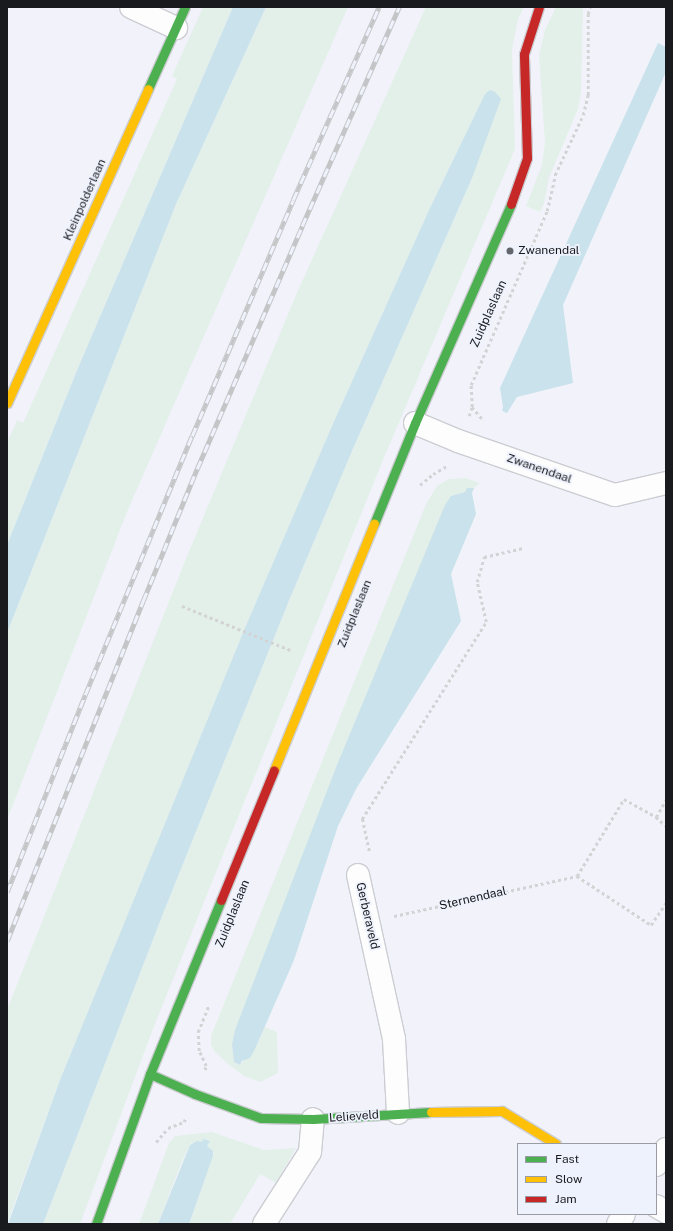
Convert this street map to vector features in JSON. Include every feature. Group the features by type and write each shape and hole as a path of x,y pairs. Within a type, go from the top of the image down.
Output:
{"street":[{"path":"131,7 176,28"},
{"name":"Kleinpolderlaan","path":"7,403 185,7"},
{"name":"Zuidplaslaan","path":"96,1224 150,1074 415,423 517,190 527,158 524,54 539,7"},
{"name":"Zwanendaal","path":"415,423 458,441 614,495 666,483"},
{"name":"Gerberaveld","path":"358,875 394,1039 398,1114"},
{"name":"Lelieveld","path":"150,1074 195,1094 261,1118 313,1119 398,1114 502,1111 554,1143"},
{"path":"264,1224 310,1152 313,1119"},
{"path":"657,1162 666,1149"},
{"path":"657,1207 666,1212"},
{"path":"618,1224 623,1215"}],"path":[{"name":"Zuidplaslaan","path":"417,492 420,485 433,474 448,465 472,407 471,385 547,211 555,175 583,116 588,95 588,14 590,7"},
{"name":"Gerberaveld","path":"358,875 374,872 362,819 486,622 477,582 484,557 522,548"},
{"path":"182,606 276,644"},
{"path":"666,826 656,817 624,799 577,876 651,925 666,903"},
{"path":"656,817 666,800"},
{"name":"Sternendaal","path":"369,922 577,876"},
{"path":"154,1146 157,1139 168,1128 184,1122 206,1066 199,1051 198,1032 210,1002"}],"shaded area":[{"path":"203,7 233,7 78,368 7,545 7,443 17,420 23,423 177,79 172,76"},
{"path":"266,7 348,7 127,512 7,820 7,633 176,204"},
{"path":"426,7 524,7 518,19 512,49 515,149 383,460 247,795 153,1029 80,1224 43,1224 164,911 288,603 352,451 472,178 486,92 429,210 332,426 242,636 60,1080 7,1224 7,1010 185,561 296,295"},
{"path":"556,7 583,7 581,92 578,109 549,178 544,204 540,212 526,206 542,165 545,143 539,55 545,30"},
{"path":"465,478 480,483 474,488 468,488 465,492 451,496 232,1045 234,1062 240,1065 255,1049 265,1027 277,1032 278,1073 260,1082 244,1076 215,1052 211,1045 211,1036 426,504 437,486 449,479"},
{"path":"212,1132 264,1150 296,1148 276,1183 260,1174 230,1224 189,1224 214,1153 207,1146 209,1141 203,1139 202,1142 191,1143 182,1161 158,1224 139,1224 169,1143 175,1136"}],"water":[{"path":"233,7 266,7 176,204 7,633 7,545 78,368"},
{"path":"658,43 666,47 666,72 563,305 573,383 517,397 507,413 504,412 502,410 503,407 500,388"},
{"path":"490,90 495,92 501,99 472,178 352,451 288,603 164,911 43,1224 8,1224 60,1080 245,628 332,426 429,210 485,94"},
{"path":"467,488 474,488 472,493 476,514 451,574 461,621 356,789 338,826 294,960 255,1049 250,1058 242,1061 240,1065 234,1062 232,1045 235,1030 337,765 445,505 451,496 465,492"},
{"path":"203,1139 210,1141 207,1146 213,1151 213,1156 189,1224 158,1224 190,1145 197,1141 202,1142"}],"railway":[{"path":"7,892 85,695 192,436 293,200 379,7"},
{"path":"7,941 197,469 399,7"}],"traffic: fast":[{"path":"148,89 185,7"},
{"path":"374,524 415,423 511,204"},
{"path":"96,1224 150,1074 221,900"},
{"path":"150,1074 195,1094 261,1118 313,1119 431,1112"}],"traffic: slow":[{"path":"7,403 148,89"},
{"path":"274,770 374,524"},
{"path":"431,1112 502,1111 554,1143"}],"traffic: jam":[{"path":"511,204 527,158 524,54 539,7"},
{"path":"221,900 274,770"}],"place":[{"name":"Zwanendal","path":"510,251"}]}
